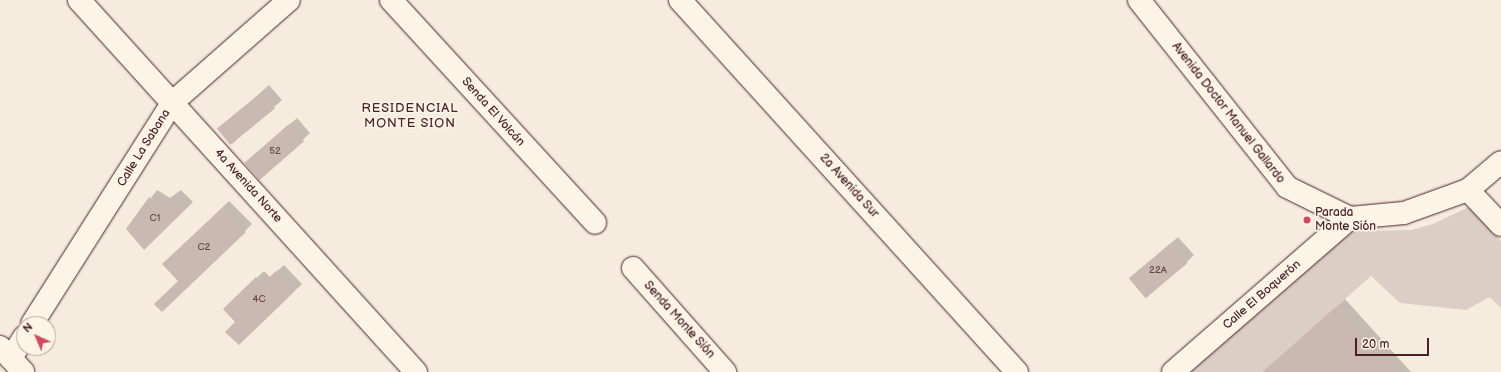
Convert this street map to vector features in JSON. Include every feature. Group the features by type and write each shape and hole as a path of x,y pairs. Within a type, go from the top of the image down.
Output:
{"street":[{"name":"4a Avenida Norte","path":"79,0 416,372"},
{"name":"Calle La Sabana","path":"37,316 173,102 289,0"},
{"name":"Senda El Volcán","path":"391,0 595,223"},
{"name":"2a Avenida Sur","path":"680,0 1017,372"},
{"name":"Avenida Doctor Manuel Gallardo","path":"1139,0 1287,187 1350,218"},
{"path":"1350,218 1404,213 1468,190 1501,162"},
{"path":"1468,190 1501,225"},
{"name":"Calle El Boquerón","path":"1173,372 1350,218"},
{"name":"Senda Monte Sión","path":"633,268 725,372"}],"shaded area":[{"path":"1471,206 1501,241 1501,308 1490,297 1466,310 1400,303 1371,276 1262,372 1188,372 1351,231 1411,230 1433,224"}],"building":[{"path":"262,92 275,108 230,145 217,129"},
{"path":"289,124 304,141 260,180 244,163"},
{"path":"173,196 186,209 144,250 126,229 149,197 162,205"},
{"path":"222,208 246,232 162,312 154,304 178,281 162,264"},
{"path":"1171,243 1188,263 1146,298 1129,278"},
{"path":"276,271 295,291 239,345 225,332 235,322 223,309 256,277 262,284"},
{"path":"1338,305 1398,372 1262,372"}],"place":[{"name":"Parada Monte Sión","path":"1307,220"}],"district":[{"name":"RESIDENCIAL MONTE SION","path":"410,116"}]}
